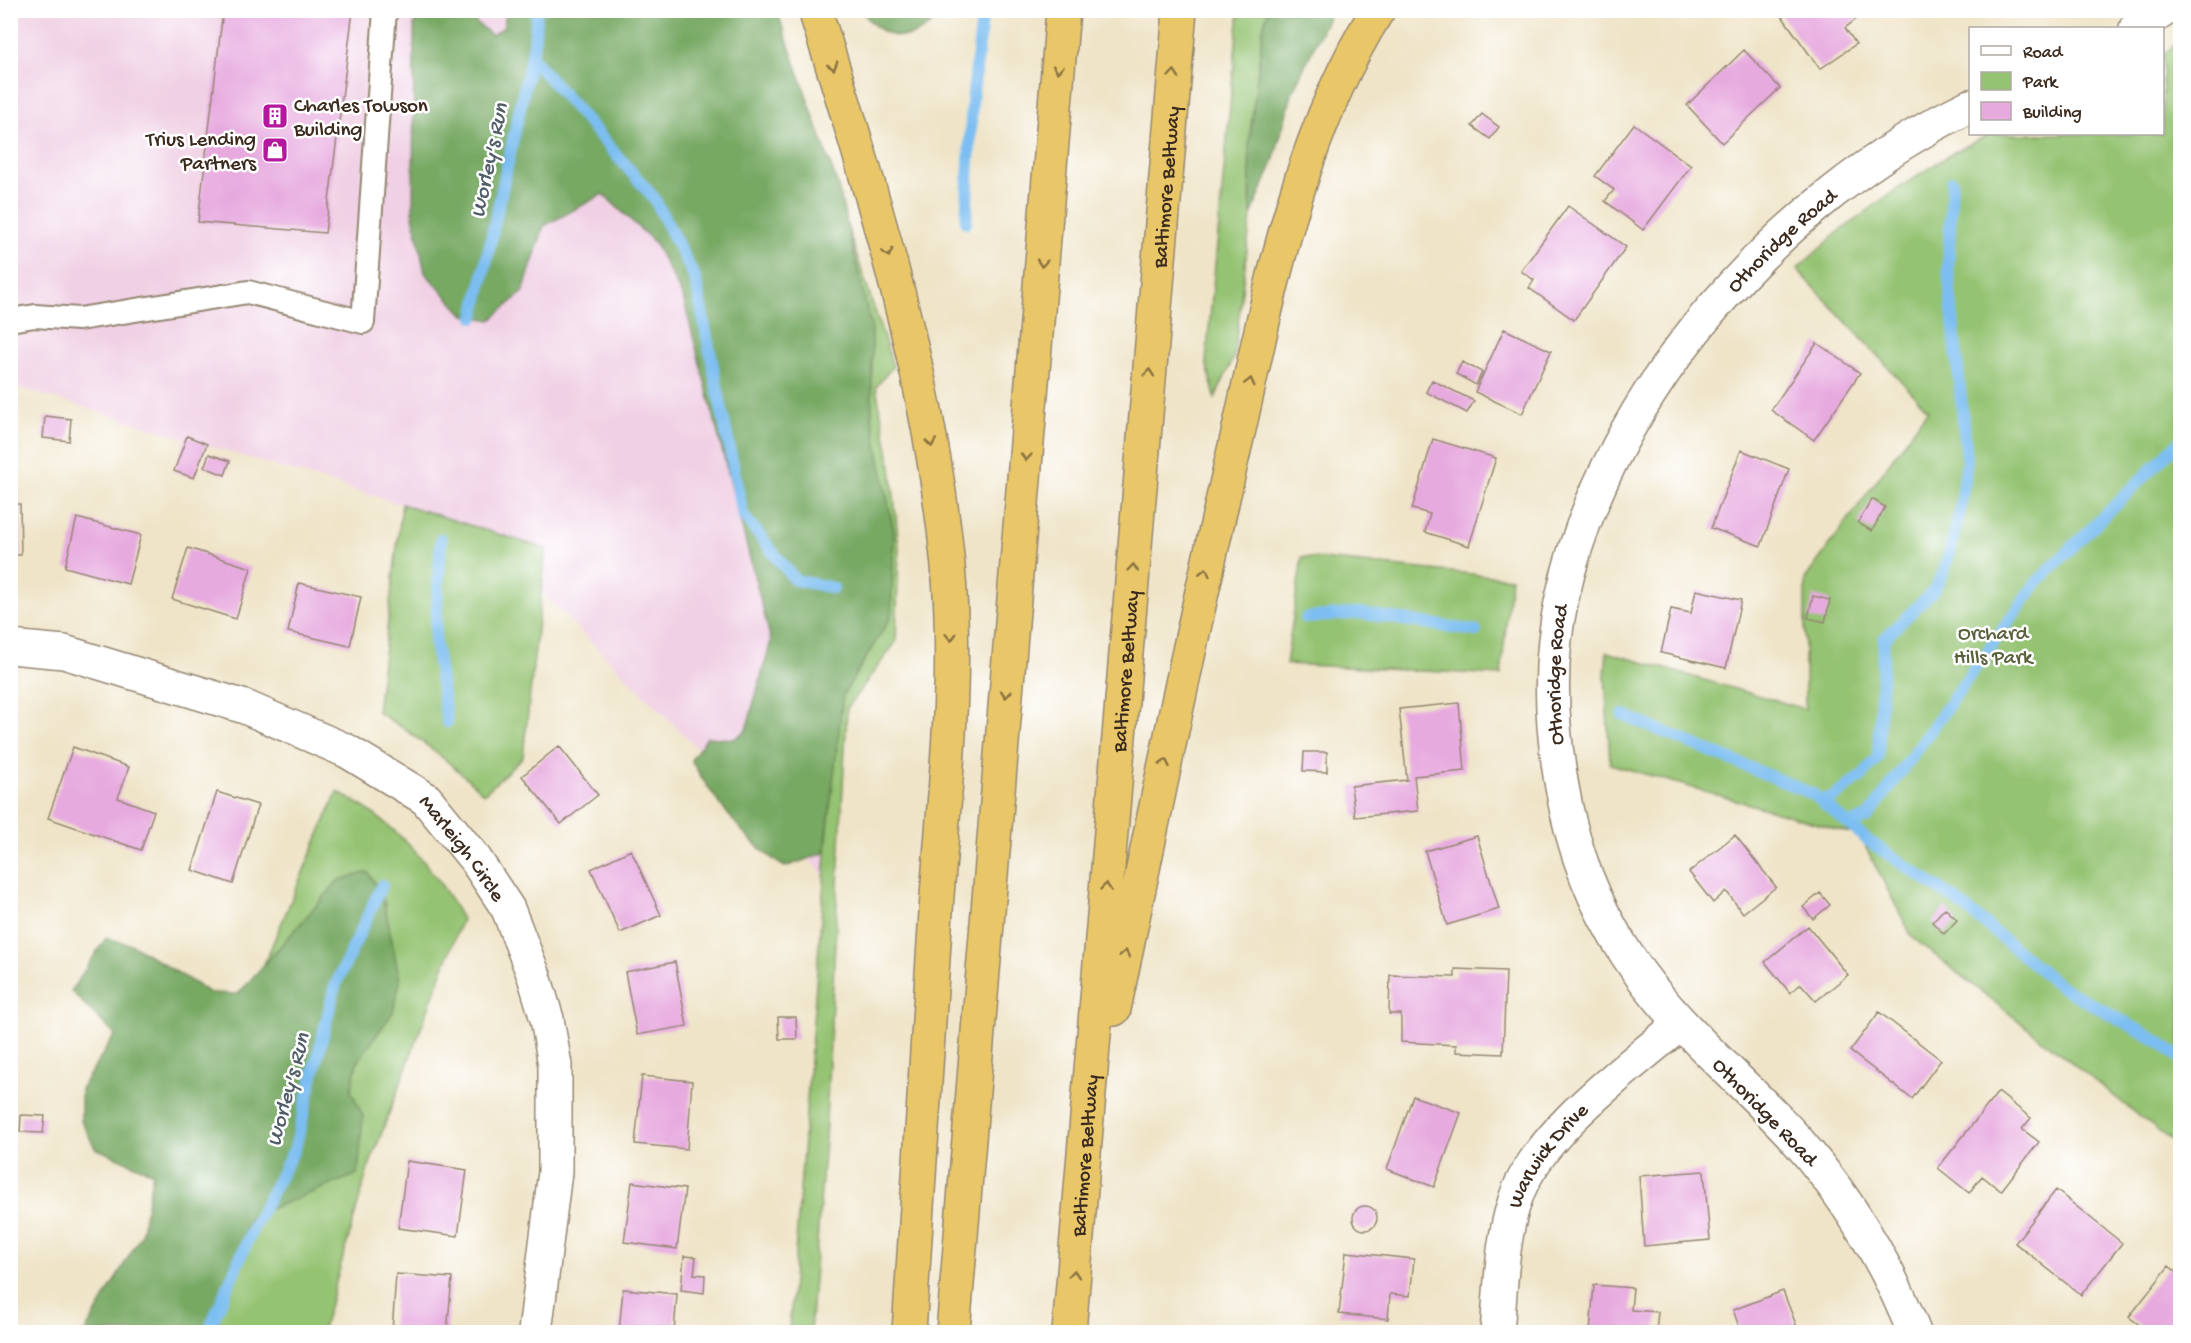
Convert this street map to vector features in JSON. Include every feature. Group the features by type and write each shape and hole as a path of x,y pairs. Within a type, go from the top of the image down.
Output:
{"highway":[{"path":"815,10 872,191 907,328 929,433 948,567 953,678 909,1332"},
{"path":"953,1332 1063,10"},
{"name":"Baltimore Beltway","path":"1069,1332 1180,10"},
{"path":"1084,1155 1202,589 1297,192 1341,77 1378,10"}],"street":[{"path":"2138,27 2164,10"},
{"name":"Othoridge Road","path":"1914,1332 1898,1293 1871,1241 1835,1186 1773,1115 1680,1024 1626,955 1584,872 1566,815 1555,749 1553,703 1561,602 1574,552 1594,497 1618,448 1670,366 1711,310 1750,268 1833,193 1890,151 1969,107"},
{"name":"Marleigh Circle","path":"10,647 64,652 245,707 347,751 426,799 476,859 508,909 534,976 547,1018 555,1065 555,1172 535,1332"},
{"name":"Warwick Drive","path":"1497,1332 1504,1247 1515,1199 1536,1160 1570,1120 1680,1024"}],"lane":[{"path":"10,320 35,316 79,319 248,292 363,322 385,10"}],"shaded area":[{"path":"10,11 645,11 842,647 824,875 541,592 546,549 11,385"}],"green space":[{"path":"420,11 461,11 492,35 503,28 507,11 777,11 838,186 872,330 872,418 894,533 891,617 843,695 825,853 785,867 771,858 732,819 691,760 707,737 734,739 746,730 771,641 683,297 654,242 603,194 544,226 523,292 491,320 464,315 425,273 413,215 414,25"},
{"path":"645,11 777,11 893,366 876,387 891,466 899,548 896,642 847,708 825,1140 810,1332 789,1332 842,647"},
{"path":"862,11 942,11 923,30 913,35 902,36 892,35 882,30"},
{"path":"1239,11 1268,11 1263,28 1249,144 1251,216 1234,357 1215,398 1206,361"},
{"path":"1268,11 1331,11 1293,91 1273,162 1251,216 1249,144 1263,28"},
{"name":"Orchard Hills Park","path":"2180,41 2180,1148 1912,937 1860,836 1610,764 1605,676 1607,652 1805,709 1805,579 1928,410 1797,269 1835,235 1891,193 1954,152 1988,135 2164,135 2164,53"},
{"path":"402,504 546,549 523,757 484,794 433,750 377,712"},
{"path":"1302,557 1511,578 1501,675 1286,664"},
{"path":"337,792 376,816 410,846 451,899 462,919 367,1172 322,1332 108,1332"},
{"path":"368,872 383,897 400,981 393,1012 357,1063 351,1091 363,1116 358,1174 250,1217 221,1303 218,1331 221,1332 85,1332 141,1235 153,1173 95,1148 81,1120 81,1088 115,1035 71,991 106,938 133,945 210,993 238,994 339,880"}],"building":[{"name":"Charles Towson Building","path":"223,10 353,10 325,233 198,222"},
{"path":"1781,10 1862,10 1864,13 1845,28 1856,44 1820,69 1779,12"},
{"path":"1744,50 1780,88 1722,143 1687,105"},
{"path":"1482,114 1499,127 1490,139 1472,126"},
{"path":"1634,124 1691,166 1643,230 1605,201 1614,190 1595,176"},
{"path":"1568,206 1626,247 1574,320 1529,288 1534,280 1521,271"},
{"path":"1504,329 1551,351 1522,414 1475,392"},
{"path":"1817,343 1860,373 1814,440 1771,410"},
{"path":"1462,362 1482,372 1476,385 1456,374"},
{"path":"1432,380 1474,401 1467,413 1426,392"},
{"path":"45,416 71,419 69,441 43,438"},
{"path":"187,436 207,444 194,478 174,471"},
{"path":"1433,439 1496,458 1469,546 1425,532 1430,514 1412,509"},
{"path":"1741,450 1789,469 1761,546 1711,528"},
{"path":"209,454 230,461 225,475 204,467"},
{"path":"1872,499 1885,507 1872,531 1858,523"},
{"path":"10,504 20,504 21,555 10,555"},
{"path":"77,518 141,535 128,584 65,567"},
{"path":"188,548 251,568 236,619 172,599"},
{"path":"299,583 361,597 350,646 288,632"},
{"path":"1696,590 1741,600 1726,668 1661,653 1671,609 1691,613"},
{"path":"1813,596 1830,600 1825,622 1808,618"},
{"path":"1459,703 1465,771 1414,776 1418,811 1355,817 1351,786 1407,780 1399,709"},
{"path":"559,746 598,795 561,824 522,776"},
{"path":"73,747 129,767 118,798 154,811 141,850 48,818"},
{"path":"1304,752 1327,752 1327,772 1303,771"},
{"path":"217,792 258,805 233,884 192,870"},
{"path":"1735,835 1776,887 1743,913 1726,891 1713,903 1689,872"},
{"path":"1477,836 1499,909 1447,925 1425,851"},
{"path":"631,850 661,915 620,933 591,869"},
{"path":"1820,893 1830,905 1813,919 1803,907"},
{"path":"1945,908 1957,920 1944,934 1932,922"},
{"path":"1808,926 1848,975 1816,1001 1801,984 1790,993 1765,962"},
{"path":"675,962 687,1026 637,1035 625,972"},
{"path":"1455,969 1506,971 1503,1054 1456,1052 1456,1045 1401,1042 1401,1014 1389,1014 1390,975 1455,977"},
{"path":"1879,1012 1941,1060 1912,1099 1850,1051"},
{"path":"778,1017 796,1017 797,1039 779,1039"},
{"path":"642,1076 692,1081 687,1149 635,1144"},
{"path":"1998,1092 2031,1118 2022,1129 2039,1142 2001,1191 1982,1176 1969,1193 1938,1168"},
{"path":"1413,1096 1461,1113 1434,1187 1387,1169"},
{"path":"21,1115 45,1116 43,1133 20,1132"},
{"path":"407,1161 467,1170 458,1236 398,1228"},
{"path":"1704,1171 1710,1240 1644,1246 1639,1176"},
{"path":"632,1182 685,1189 677,1249 624,1242"},
{"path":"2056,1190 2122,1243 2081,1295 2015,1243"},
{"path":"1365,1206 1374,1209 1377,1218 1374,1227 1365,1230 1356,1227 1353,1218 1356,1209"},
{"path":"1346,1252 1414,1259 1410,1296 1390,1294 1388,1319 1339,1314"},
{"path":"684,1256 696,1257 694,1274 705,1275 704,1293 681,1290"},
{"path":"2169,1266 2180,1275 2180,1332 2173,1328 2170,1332 2149,1332 2129,1317"},
{"path":"396,1274 452,1278 447,1332 392,1332"},
{"path":"1594,1285 1633,1288 1631,1310 1658,1312 1656,1332 1590,1332"},
{"path":"623,1289 677,1294 674,1332 619,1332"},
{"path":"1783,1291 1799,1332 1741,1332 1733,1310"}],"waterway":[{"name":"Worley's Run","path":"474,317 534,44 537,10"},
{"path":"966,223 972,101 983,10"},
{"path":"531,57 654,198 695,278 743,515 795,580 833,588"},
{"path":"1822,800 1834,797 1863,775 1878,757 1884,639 1933,591 1944,572 1960,512 1967,460 1948,269 1952,181"},
{"path":"1850,824 1868,817 2037,582 2180,441"},
{"name":"Worley's Run","path":"441,539 435,642 447,722"},
{"path":"1306,618 1359,613 1476,631"},
{"path":"1623,715 1813,794 1867,840 1956,900 2060,986 2163,1044 2180,1059"},
{"name":"Worley's Run","path":"208,1332 253,1228 295,1148 335,986 382,885"}],"place":[{"name":"Charles Towson Building","path":"275,116"},
{"name":"Trius Lending Partners","path":"275,150"}]}
